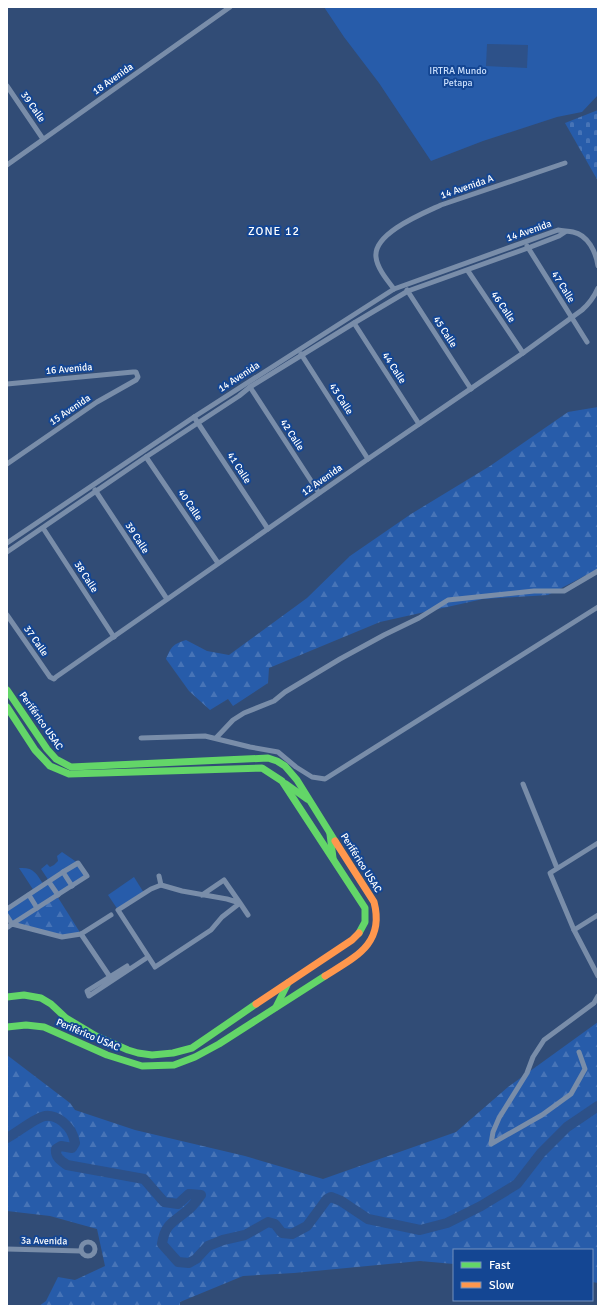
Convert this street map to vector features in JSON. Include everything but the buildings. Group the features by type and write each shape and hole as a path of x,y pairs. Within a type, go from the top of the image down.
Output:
{"street":[{"name":"18 Avenida","path":"7,165 230,7"},
{"name":"39 Calle","path":"7,86 44,139"},
{"name":"14 Avenida A","path":"394,289 382,273 376,259 376,250 381,241 390,232 441,205 565,163"},
{"name":"14 Avenida","path":"7,543 194,417 298,349 394,289 558,230 565,232"},
{"name":"14 Avenida","path":"7,552 146,457 239,396 250,387 354,323 408,292 468,271 559,236 565,232"},
{"path":"565,232 572,232 582,236 588,242 598,266"},
{"name":"47 Calle","path":"524,242 587,342"},
{"name":"46 Calle","path":"468,271 523,353"},
{"name":"45 Calle","path":"404,286 471,388"},
{"name":"12 Avenida","path":"50,677 56,677 368,458 523,353 572,318 589,303 595,296 598,288"},
{"name":"44 Calle","path":"354,323 419,424"},
{"name":"43 Calle","path":"298,349 368,458"},
{"name":"16 Avenida","path":"7,384 133,372"},
{"name":"15 Avenida","path":"7,464 97,402 136,380 138,374 133,372"},
{"name":"42 Calle","path":"250,387 319,493"},
{"name":"41 Calle","path":"194,417 268,529"},
{"name":"40 Calle","path":"146,457 218,563"},
{"name":"39 Calle","path":"92,486 167,599"},
{"name":"38 Calle","path":"43,528 114,636"},
{"path":"216,738 233,720 274,701 285,692 340,659 419,618 448,600 534,591 564,591 598,571"},
{"path":"142,738 205,736 216,738 250,747 278,752 296,767 312,777 325,779 598,607"},
{"name":"37 Calle","path":"7,615 50,677"},
{"name":"Periférico USAC","path":"7,690 47,749 56,758 71,767 268,758 277,761 285,766 297,780 374,902 377,911 374,936 370,943 356,956 219,1044 195,1057 174,1064 163,1066 142,1066 131,1064 44,1027 26,1025 7,1027"},
{"name":"Periférico USAC","path":"7,707 35,750 50,766 69,774 262,768 277,776 282,781 365,908 366,919 362,931 352,940 190,1049 155,1055 141,1054 100,1038 70,1021 45,1000 26,995 8,997"},
{"path":"282,781 310,802"},
{"path":"523,784 557,868"},
{"path":"329,832 334,860"},
{"path":"598,844 550,873 574,930 598,976"},
{"path":"7,909 78,863 87,876 10,926"},
{"path":"63,872 72,886"},
{"path":"159,876 161,885"},
{"path":"202,895 224,880 248,915"},
{"path":"49,882 58,895"},
{"path":"161,885 240,903 222,917 211,930 155,967 118,910 151,889 161,885"},
{"path":"28,895 37,908"},
{"path":"10,926 62,937 81,934 112,915"},
{"path":"574,930 598,915"},
{"path":"7,916 10,926"},
{"path":"81,934 110,977"},
{"path":"127,966 87,991 89,996 148,957"},
{"path":"276,1008 289,982"},
{"path":"579,1052 585,1069 572,1094 542,1115 491,1144 493,1132 499,1118 544,1040 594,1003 598,996"},
{"path":"196,1045 208,1046 219,1044"},
{"name":"3a Avenida","path":"7,1249 81,1251"}],"green space":[{"name":"IRTRA Mundo Petapa","path":"324,7 598,7 598,95 582,112 557,117 483,141 431,161 379,83 344,37"},
{"path":"598,110 598,181 565,123"},
{"path":"598,407 598,569 548,595 483,599 380,622 269,668 268,683 233,706 228,699 210,710 189,691 166,659 173,646 186,640 207,651 229,655 307,598 350,556 411,514 490,466 568,412"},
{"path":"62,852 78,863 87,876 12,924 7,916 7,909 34,891 19,868 28,869 34,872 44,885 49,881 41,869 47,864 50,867 54,865 58,861 57,856"},
{"path":"134,877 144,893 118,910 108,895"},
{"path":"57,896 81,934 62,937 12,924"},
{"path":"598,1022 598,1283 593,1282 593,1249 453,1249 453,1264 420,1261 294,1273 243,1276 180,1302 180,1306 39,1306 46,1301 58,1277 75,1280 105,1266 97,1229 50,1216 7,1211 7,1055 70,1103 75,1110 135,1130 245,1156 323,1179 456,1132 508,1087"}],"shaded area":[{"path":"487,44 528,45 527,68 486,66"}],"waterway":[{"path":"7,1138 41,1117 55,1117 68,1126 74,1139 75,1143 72,1148 61,1146 56,1149 57,1157 67,1165 144,1179 164,1202 178,1204 189,1194 201,1195 190,1208 174,1220 168,1227 163,1237 162,1244 178,1262 189,1263 196,1259 208,1246 223,1240 245,1235 268,1222 275,1224 282,1233 292,1234 307,1226 327,1199 331,1197 341,1201 368,1219 420,1230 447,1223 481,1206 517,1184 541,1153 567,1127 598,1106"}],"traffic: fast":[{"path":"7,690 47,749 56,759 71,767 268,758 277,761 285,766 297,780 335,841"},
{"path":"7,707 35,750 50,766 69,774 262,768 282,781 365,908 365,922 359,933"},
{"path":"286,784 307,799"},
{"path":"330,834 333,858"},
{"path":"7,1027 26,1025 44,1027 107,1055 142,1066 174,1065 195,1057 219,1044 325,976"},
{"path":"276,1007 288,983"},
{"path":"7,997 24,995 41,998 51,1004 66,1018 96,1036 128,1050 152,1055 173,1053 192,1048 256,1004"}],"traffic: slow":[{"path":"325,976 365,948 375,929 376,916 374,902 335,841"},
{"path":"256,1004 352,940 359,933"}],"district":[{"name":"ZONE 12","path":"274,231"}]}
